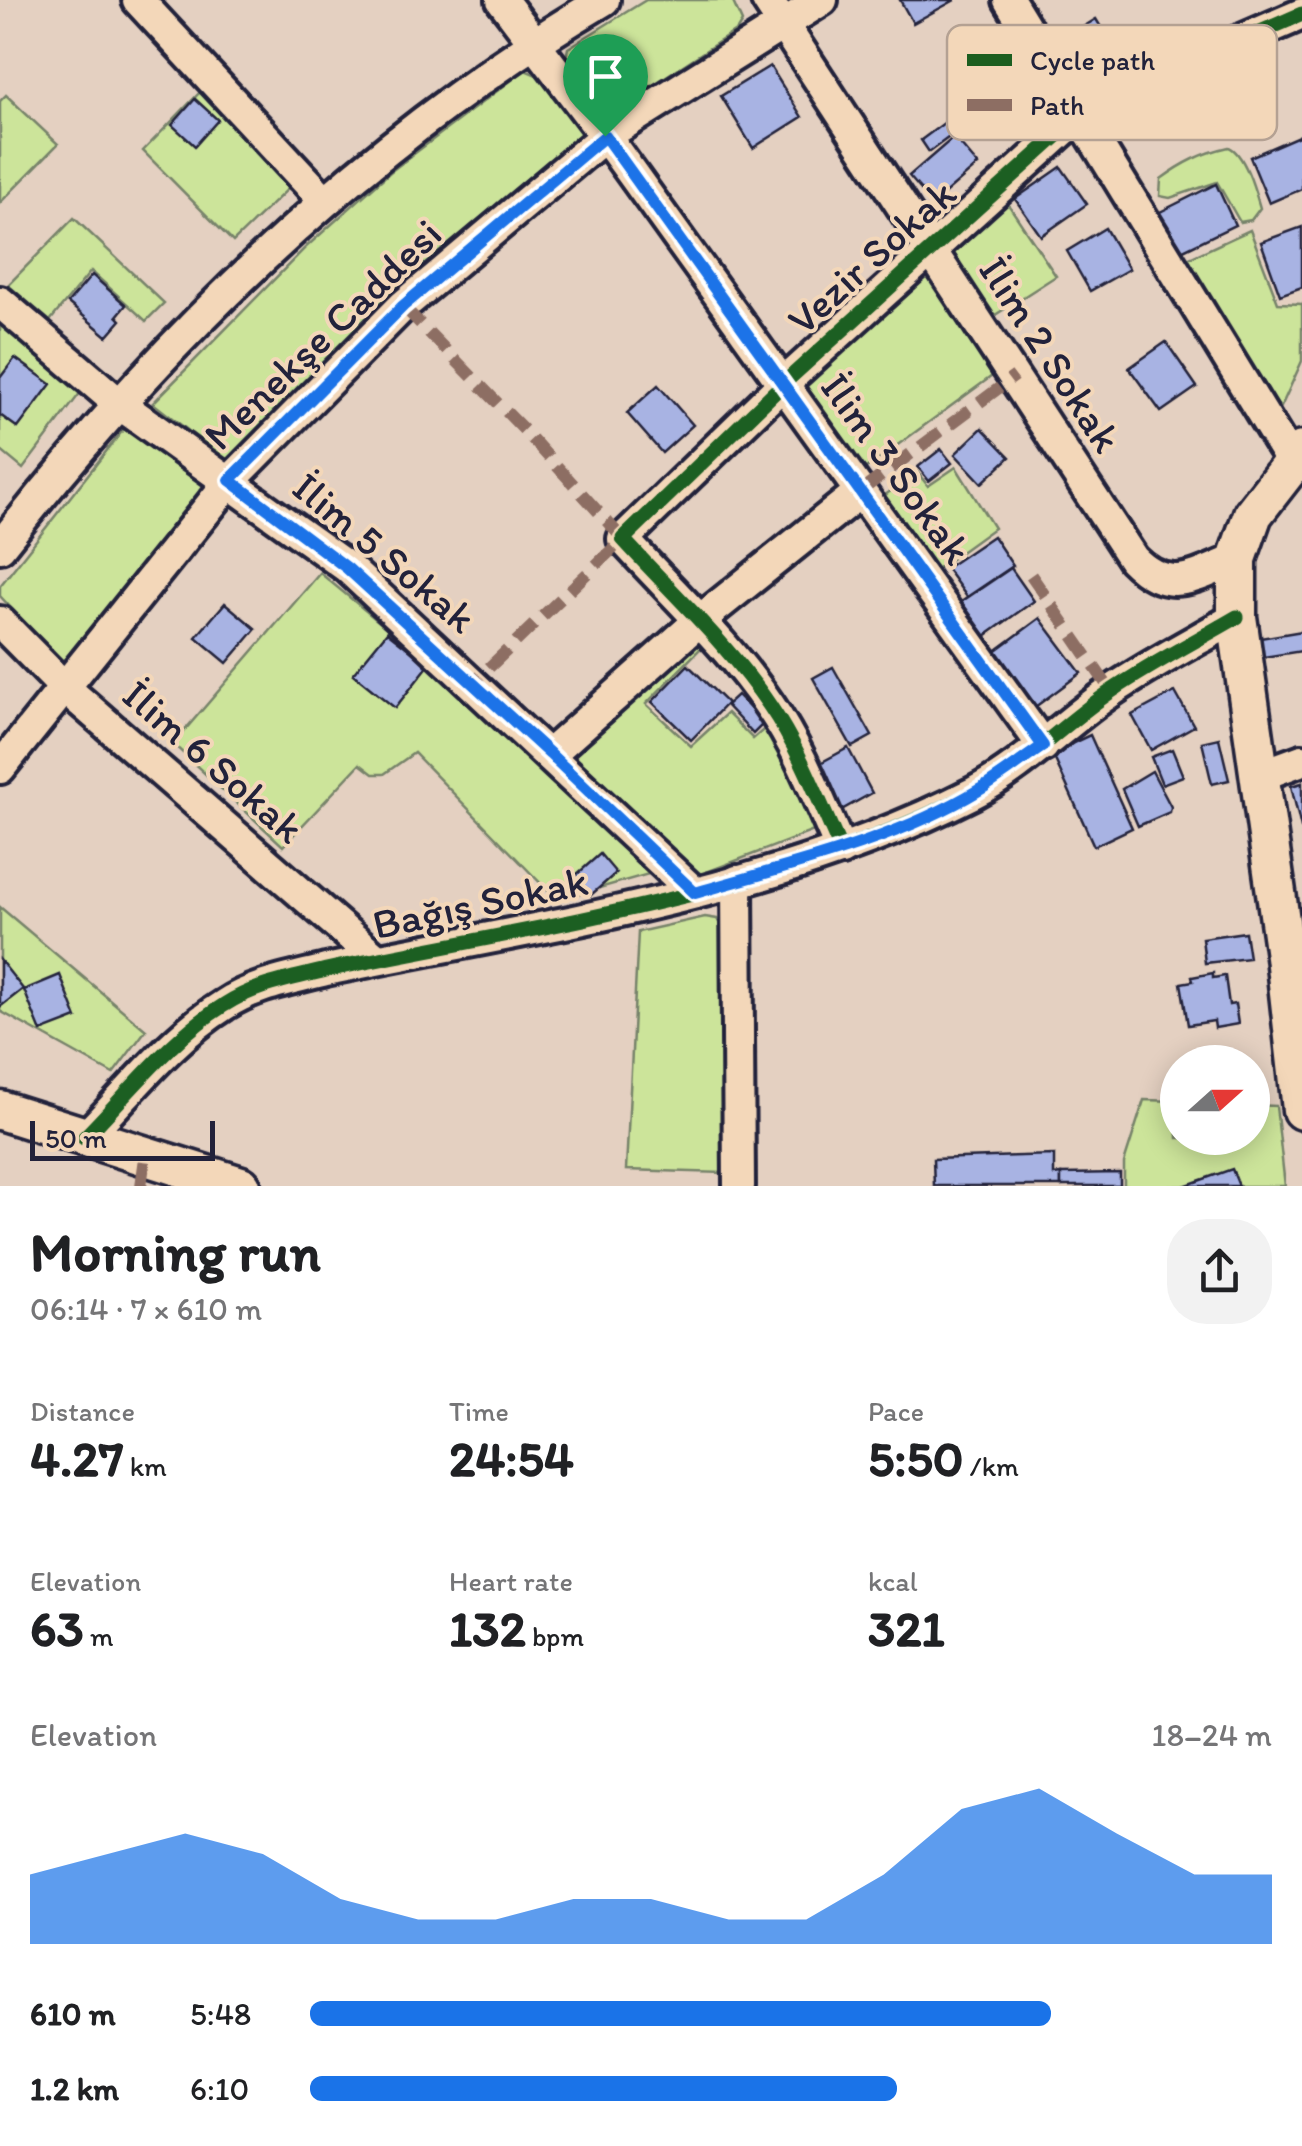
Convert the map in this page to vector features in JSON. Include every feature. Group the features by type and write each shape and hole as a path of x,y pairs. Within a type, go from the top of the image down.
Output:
{"street":[{"path":"138,0 324,200"},
{"name":"İlim 3 Sokak","path":"502,0 605,136 1043,746"},
{"path":"0,546 118,403 228,288 324,200 534,42 604,0"},
{"name":"Menekşe Caddesi","path":"0,768 230,480 403,306 605,136 776,11 822,0"},
{"path":"1009,0 1024,25"},
{"name":"İlim 2 Sokak","path":"776,11 1133,559 1147,573 1165,580 1187,579 1236,559"},
{"name":"Vezir Sokak","path":"1277,25 1302,14"},
{"name":"Vezir Sokak","path":"699,621 623,539 784,383 1052,140"},
{"path":"1094,140 1298,457 1253,514 1236,559 1237,617 1302,1110"},
{"name":"İlim 5 Sokak","path":"0,302 118,403 230,480 347,568 695,893"},
{"path":"550,754 699,621 861,491"},
{"name":"Bağış Sokak","path":"84,1138 196,1025 226,1003 267,984 695,893 841,850 978,791 1112,691 1237,617"},
{"path":"699,621 752,680 786,731 841,850"},
{"name":"İlim 6 Sokak","path":"0,622 65,688 377,960"},
{"path":"1260,776 1302,760"},
{"path":"737,881 740,1186"},
{"path":"0,1110 241,1186"}],"green space":[{"path":"646,0 732,0 742,22 737,30 608,114 579,85 569,66 568,48"},
{"path":"525,70 544,78 580,128 581,136 398,288 227,461 153,403 304,249 390,172"},
{"path":"204,88 293,184 233,242 143,151"},
{"path":"6,95 58,144 0,203 0,101"},
{"path":"1229,147 1245,165 1258,201 1260,208 1251,220 1240,222 1217,182 1170,198 1160,196 1161,179 1193,159"},
{"path":"1006,201 1056,276 992,317 947,251"},
{"path":"74,218 164,303 146,321 91,271 50,321 8,285"},
{"path":"1250,230 1278,303 1302,304 1302,361 1281,407 1265,399 1183,261"},
{"path":"925,273 999,371 862,471 799,385"},
{"path":"0,314 84,388 23,469 0,450"},
{"path":"131,420 210,482 65,666 0,596 0,586"},
{"path":"956,467 994,528 937,569 881,498 917,472 928,486"},
{"path":"320,573 459,688 649,874 557,900 414,753 384,774 373,774 360,764 283,846 173,744"},
{"path":"692,634 702,647 646,704 691,746 727,713 753,739 771,723 819,829 696,876 565,751"},
{"path":"0,907 146,1030 113,1074 0,1011"},
{"path":"705,917 717,919 723,930 724,1173 626,1170 638,932"},
{"path":"1144,1100 1160,1100 1160,1155 1270,1155 1270,1106 1276,1106 1285,1186 1124,1186 1124,1163"}],"building":[{"path":"900,0 955,0 913,23"},
{"path":"770,66 802,117 753,148 721,96"},
{"path":"195,99 218,120 195,146 172,125"},
{"path":"947,121 947,139 929,152 921,140"},
{"path":"1301,135 1302,189 1269,203 1250,157"},
{"path":"951,140 957,140 978,165 933,204 909,176"},
{"path":"1061,167 1087,204 1041,236 1015,199"},
{"path":"1216,184 1235,225 1173,255 1154,215"},
{"path":"1302,227 1302,287 1280,295 1261,242"},
{"path":"1105,228 1129,269 1090,291 1067,251"},
{"path":"92,275 126,305 117,316 121,320 107,336 68,303"},
{"path":"1166,342 1197,387 1161,412 1129,368"},
{"path":"15,358 51,384 18,428 0,415 0,378"},
{"path":"658,385 693,425 662,453 627,413"},
{"path":"982,428 1010,457 982,483 955,454"},
{"path":"941,449 952,463 929,481 918,467"},
{"path":"993,536 1013,566 967,597 946,568"},
{"path":"1011,568 1034,601 985,636 961,602"},
{"path":"225,603 256,629 227,663 196,637"},
{"path":"1040,618 1081,673 1035,707 994,652"},
{"path":"1302,631 1302,651 1257,658 1254,639"},
{"path":"387,632 429,665 395,708 353,674"},
{"path":"688,665 727,703 691,740 652,702"},
{"path":"833,667 872,736 852,747 813,678"},
{"path":"1175,692 1194,726 1151,750 1132,715"},
{"path":"737,695 764,723 753,734 726,705"},
{"path":"1090,735 1132,828 1094,846 1052,753"},
{"path":"1219,738 1229,780 1212,784 1202,742"},
{"path":"848,748 872,793 836,813 811,768"},
{"path":"1172,749 1183,776 1162,784 1151,757"},
{"path":"1152,771 1170,812 1138,826 1122,789"},
{"path":"1302,783 1302,828 1301,828 1291,786"},
{"path":"600,854 616,873 591,895 575,876"},
{"path":"1245,932 1249,958 1205,963 1202,938"},
{"path":"0,960 23,989 0,1007"},
{"path":"1213,973 1213,978 1225,976 1229,1005 1235,1004 1238,1024 1215,1028 1214,1021 1188,1025 1181,983"},
{"path":"60,975 77,1018 41,1032 24,990"},
{"path":"1054,1155 1054,1175 1061,1174 1061,1186 934,1186 933,1159"},
{"path":"1232,1169 1239,1186 1184,1186"},
{"path":"1120,1173 1120,1186 1061,1186 1061,1174"}],"marked path":[{"path":"403,306 623,539 474,682"},
{"path":"861,491 1015,376"},
{"path":"1031,575 1111,691"},
{"path":"141,1186 145,1158"}],"cycle path":[{"path":"1277,25 1302,14"},
{"path":"841,850 800,758 770,706 718,641 623,539 784,383 1052,140"},
{"path":"84,1138 186,1034 248,992 326,970 656,903 738,882 897,828 992,782 1113,690 1237,617"}],"route":[{"path":"605,136 1043,746 978,791 903,826 841,850 695,893 474,682 347,568 230,480 403,306 605,136"}]}
